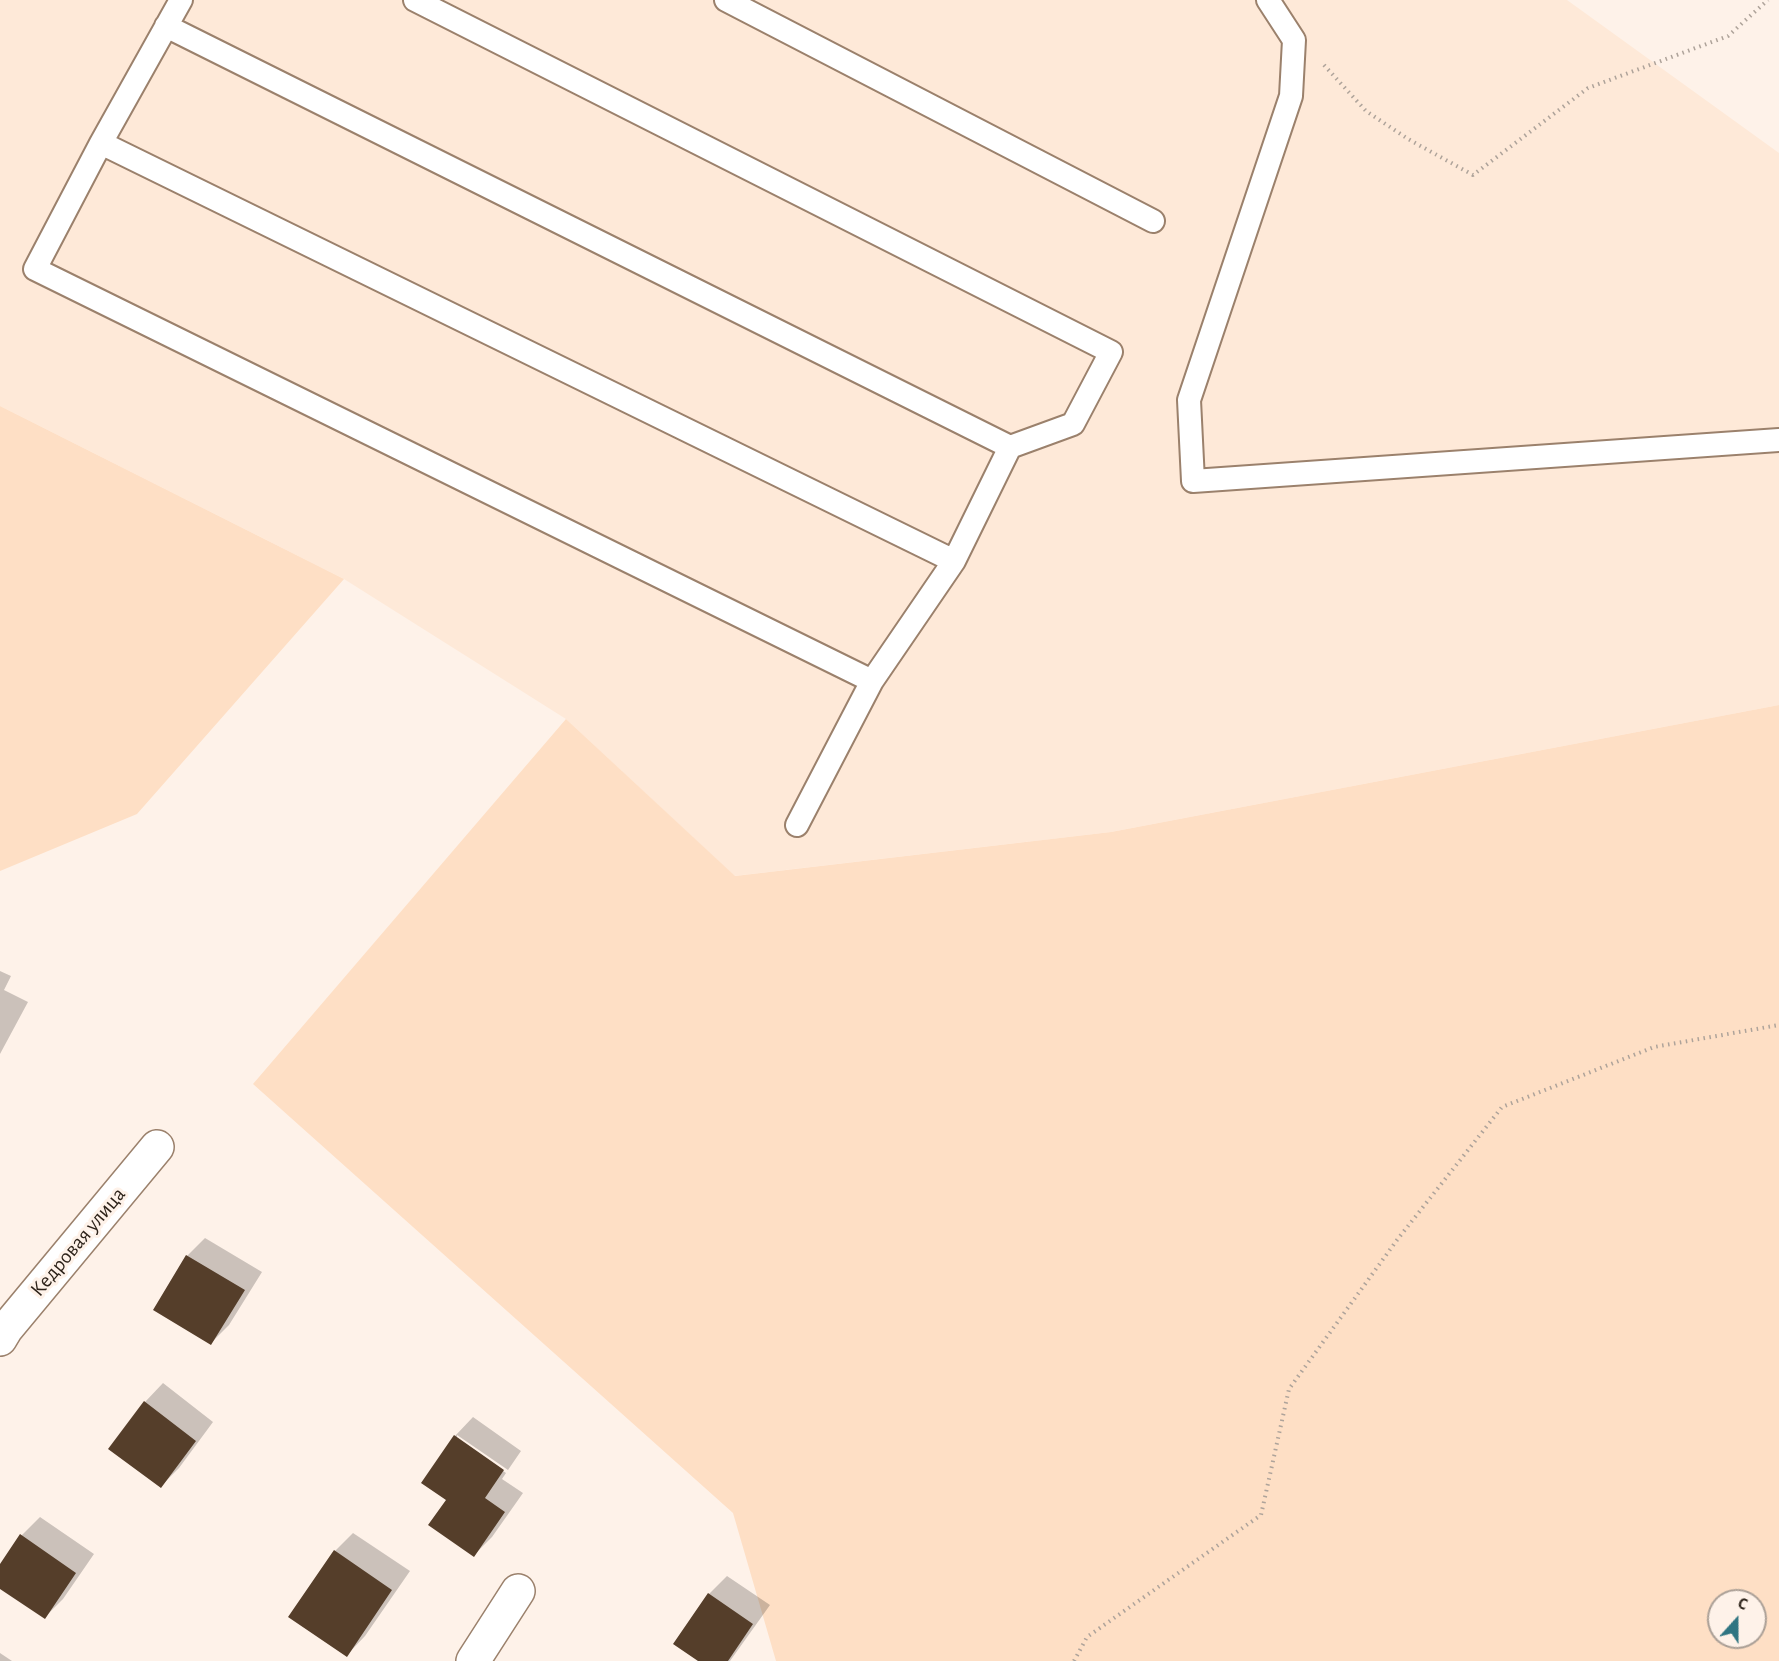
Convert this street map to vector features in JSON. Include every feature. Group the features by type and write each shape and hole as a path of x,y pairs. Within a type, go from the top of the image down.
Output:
{"street":[{"name":"Кедровая улица","path":"0,1339 157,1147"},
{"path":"473,1661 518,1591"}],"lane":[{"path":"181,0 101,143 35,269 872,681"},
{"path":"415,0 1111,352 1073,424 1010,447 954,561 872,681 797,825"},
{"path":"728,0 1153,220"},
{"path":"1268,0 1294,40 1291,96 1189,400 1193,481 1779,440"},
{"path":"166,26 1010,447"},
{"path":"101,143 954,561"}],"path":[{"path":"1366,111 1408,139 1473,175 1588,88 1728,36 1768,0"},
{"path":"1074,1661 1087,1637 1261,1515 1289,1389 1398,1240 1502,1107 1654,1047 1779,1025"}],"shaded area":[{"path":"0,0 1567,0 1779,153 1779,705 1111,832 734,876 566,719 344,579 0,406"},
{"path":"0,406 344,579 137,814 0,871"},
{"path":"1779,705 1779,1661 776,1661 733,1513 253,1084 566,719 735,876 1111,832"}],"building":[{"path":"186,1255 245,1290 211,1345 153,1310"},
{"path":"144,1401 196,1441 161,1488 108,1449"},
{"path":"454,1435 504,1470 485,1498 505,1512 474,1557 428,1525 446,1500 421,1483"},
{"path":"20,1534 76,1573 45,1619 0,1589 0,1564"},
{"path":"334,1550 392,1590 347,1657 288,1617"},
{"path":"708,1593 753,1624 728,1661 698,1661 673,1644"}]}
